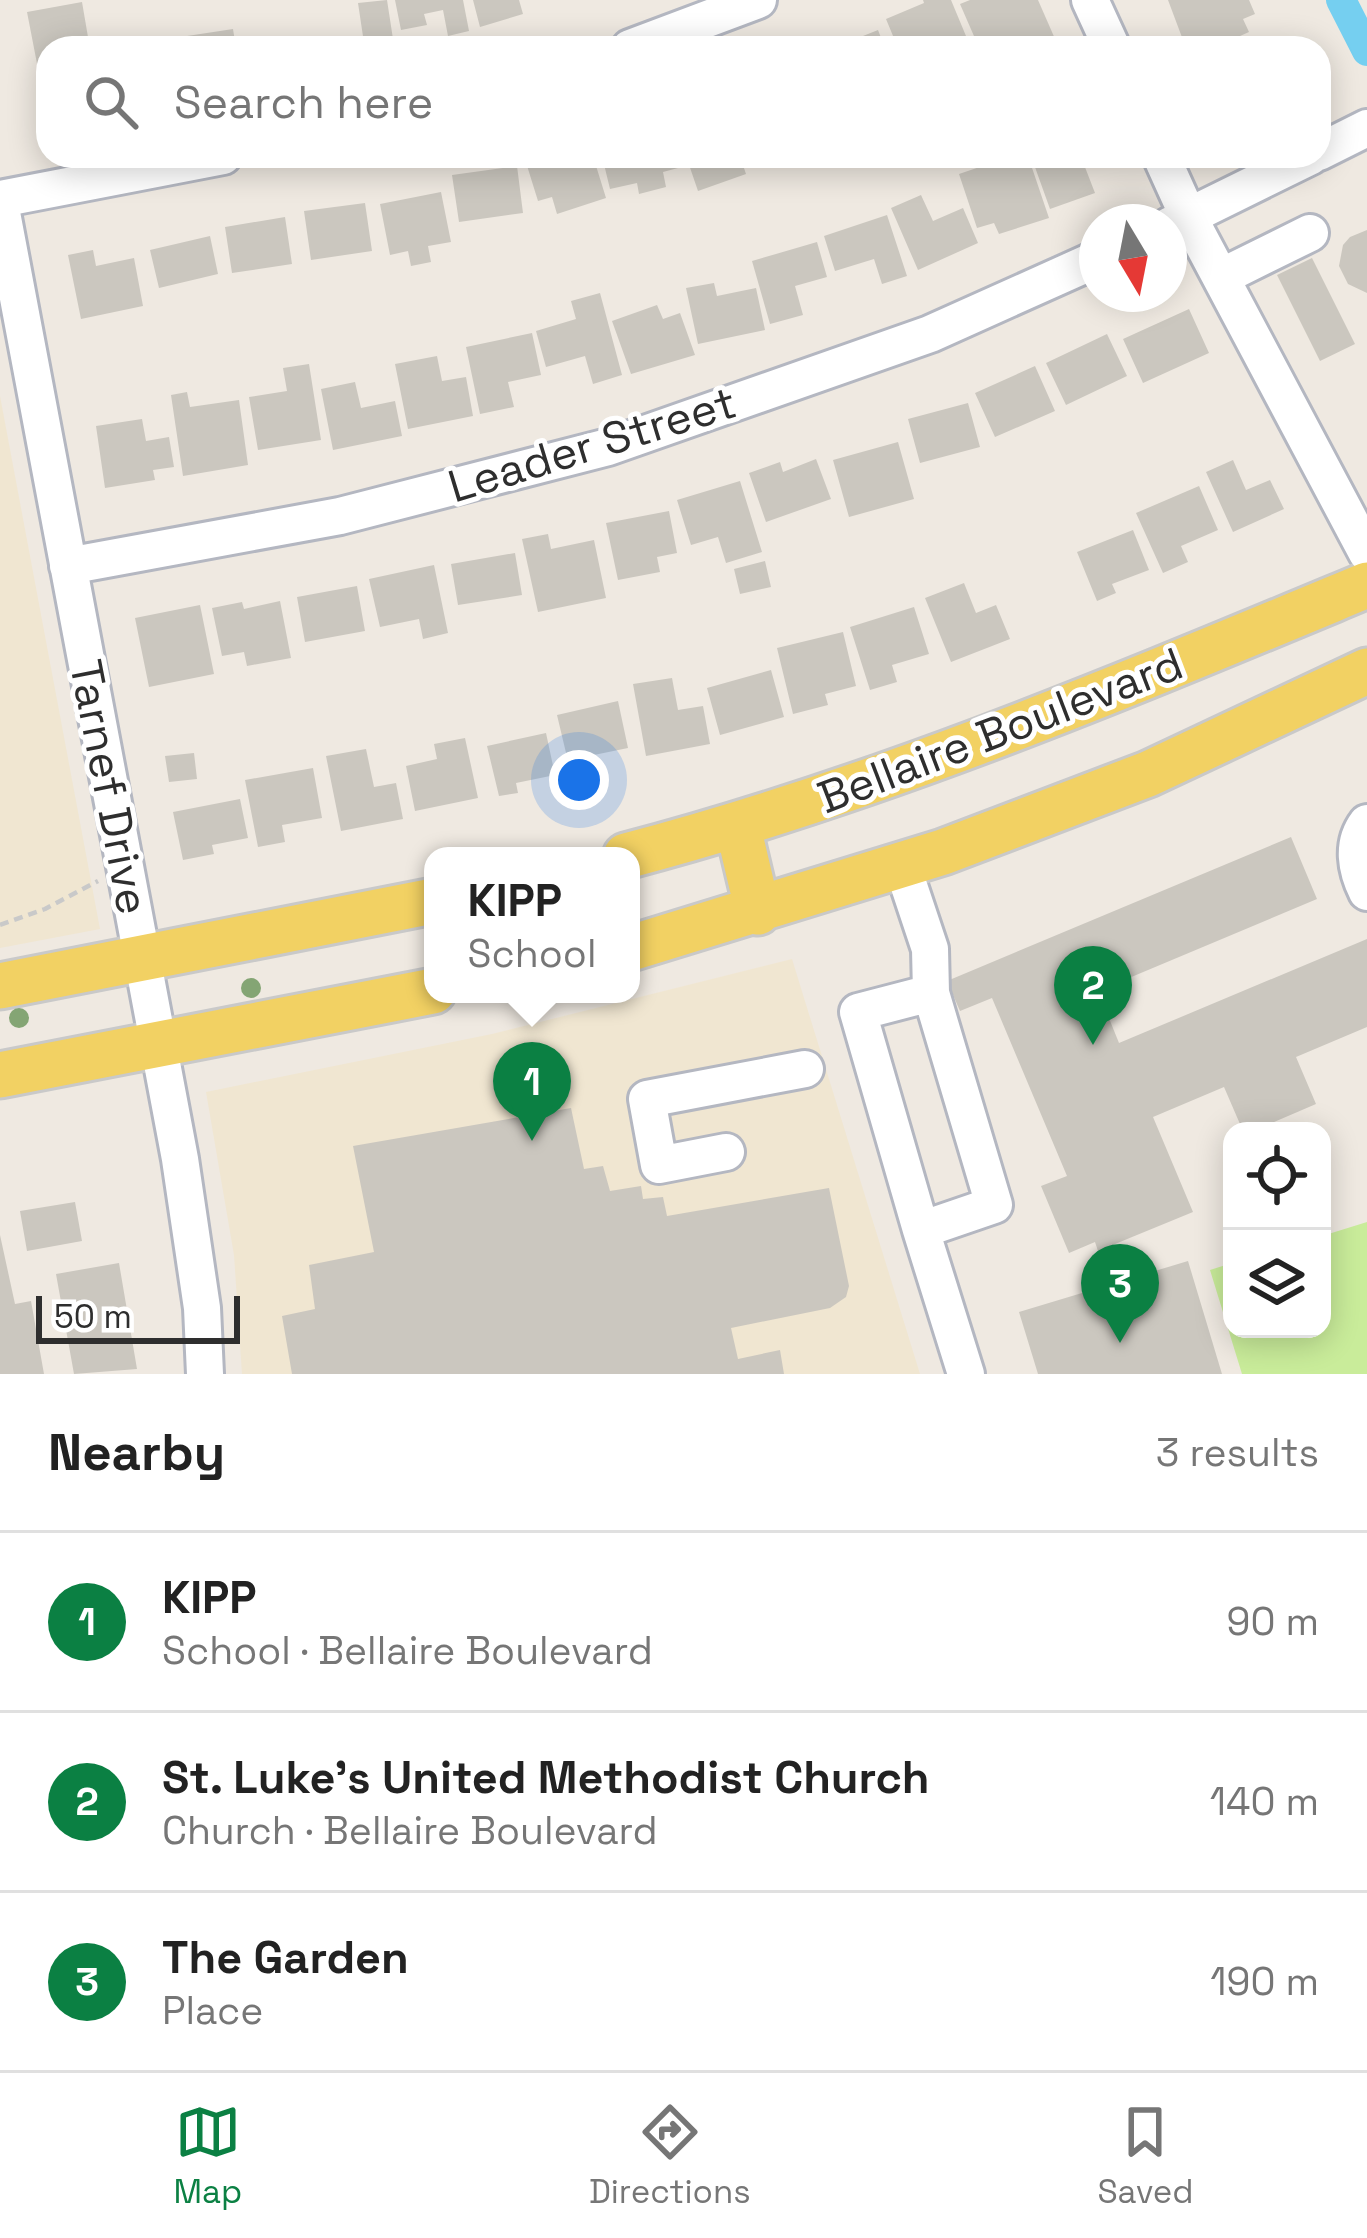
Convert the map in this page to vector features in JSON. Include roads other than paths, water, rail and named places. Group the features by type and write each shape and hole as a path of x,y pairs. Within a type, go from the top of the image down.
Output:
{"main road":[{"name":"Bellaire Boulevard","path":"640,852 860,787 1367,585"},
{"name":"Bellaire Boulevard","path":"640,945 902,865 1148,774 1367,670"},
{"path":"738,826 758,912"},
{"path":"0,986 424,903"},
{"path":"0,1075 424,993"}],"street":[{"path":"662,36 758,0"},
{"path":"1090,0 1106,36"},
{"path":"1331,146 1367,128"},
{"path":"0,201 164,168"},
{"path":"1164,168 1174,204"},
{"path":"1187,218 1287,168"},
{"name":"Tarnef Drive","path":"0,201 193,1238 205,1374"},
{"path":"1187,233 1221,278 1367,553"},
{"path":"1221,278 1310,233"},
{"name":"Leader Street","path":"68,566 340,516 608,447 930,334 1079,267"},
{"path":"1367,823 1360,831 1355,868 1367,892"},
{"path":"902,865 930,949 931,993 994,1205 921,1230"},
{"path":"931,993 858,1012 966,1374"},
{"path":"726,1152 659,1166 647,1100 806,1069"}],"waterway":[{"path":"1341,0 1367,51"}],"place":[{"name":"St. Luke’s United Methodist Church","path":"1093,1045"},
{"name":"KIPP","path":"532,1141"},
{"name":"The Garden","path":"1120,1343"}]}
